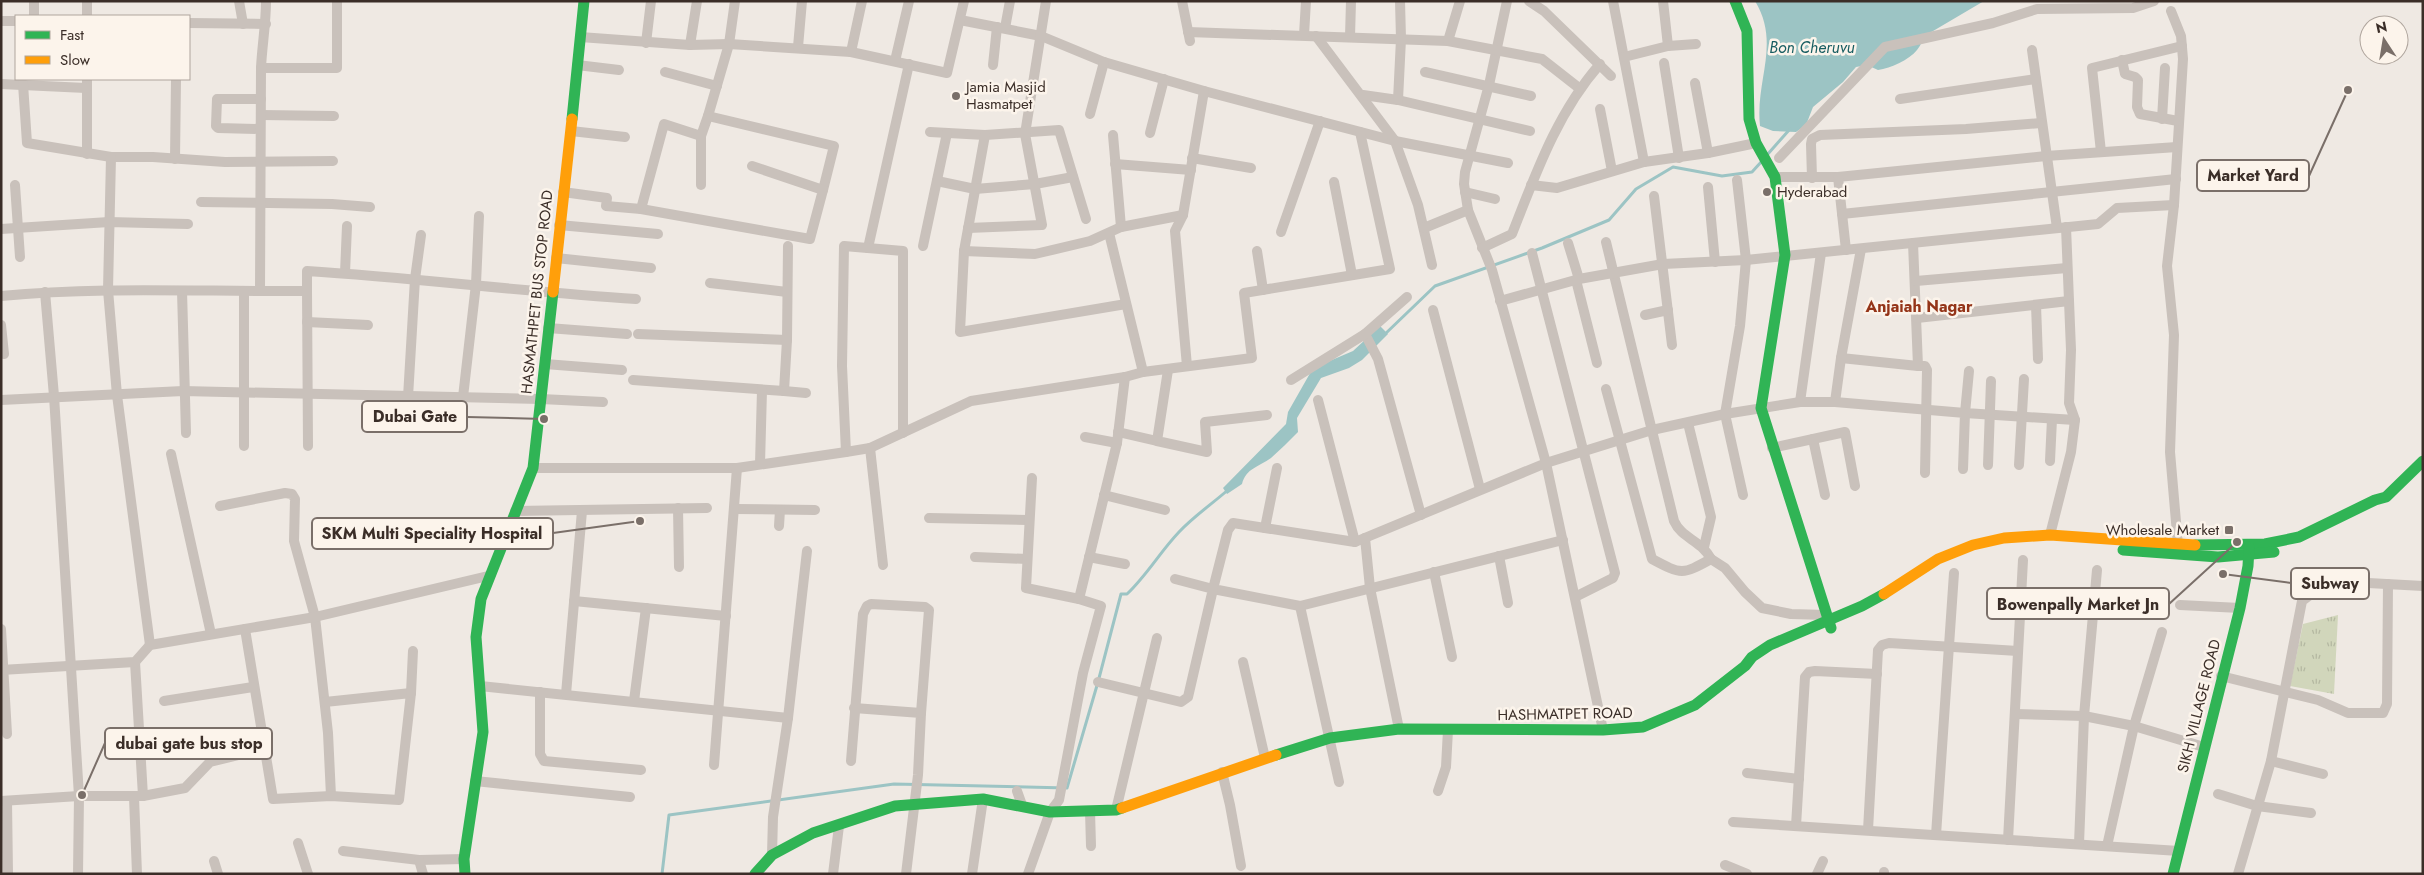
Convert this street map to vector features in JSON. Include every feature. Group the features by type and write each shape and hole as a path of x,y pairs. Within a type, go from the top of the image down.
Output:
{"main road":[{"name":"HASMATHPET BUS STOP ROAD","path":"464,874 464,859 474,781 483,732 476,637 481,598 488,576 533,468 551,294 572,131 584,1"},
{"path":"1735,1 1747,31 1749,119 1758,147 1772,173 1785,255 1761,408 1772,448 1828,621 1862,606 1955,551 2050,534 2249,550"},
{"path":"2005,542 2049,542 2180,557 2304,546 2382,506 2386,497 2423,461"},
{"name":"SIKH VILLAGE ROAD","path":"2173,874 2221,676 2240,608 2249,550"},
{"name":"HASHMATPET ROAD","path":"755,874 772,855 813,833 895,806 982,799 1022,805 1050,812 1116,810 1222,772 1330,738 1399,729 1603,730 1643,727 1695,705 1745,666 1756,664 1828,621"}],"street":[{"path":"34,1 34,15"},
{"path":"88,1 88,15"},
{"path":"239,1 243,24"},
{"path":"260,291 261,204 258,113 261,99 262,45 266,24 266,1"},
{"path":"261,68 336,68 337,1"},
{"path":"646,43 651,1"},
{"path":"690,45 697,1"},
{"path":"701,185 701,136 729,44 734,1"},
{"path":"798,47 802,1"},
{"path":"851,52 862,1"},
{"path":"895,61 909,1"},
{"path":"580,37 646,43 798,47 851,52 947,73 964,1"},
{"path":"993,65 1001,28 1010,1"},
{"path":"968,228 1042,225 1025,134 1046,1"},
{"path":"1182,1 1189,37 1316,36 1448,41 1542,59 1579,88"},
{"path":"1304,36 1306,1"},
{"path":"1350,37 1351,1"},
{"path":"1398,100 1402,39 1400,1"},
{"path":"1448,41 1460,1"},
{"path":"1507,1 1490,85 1465,172 1465,192 1468,210 1492,270 1546,463 1603,730"},
{"path":"1529,1 1544,11 1611,76"},
{"path":"1613,1 1644,162"},
{"path":"1663,1 1668,46"},
{"path":"1779,158 1885,47 1993,24 2037,9 2133,8 2154,1"},
{"path":"2171,11 2182,46 2176,179 2167,266 2174,335 2170,452 2178,545"},
{"path":"960,20 1041,36 1104,62 1204,91 1360,132 1508,163"},
{"path":"1,21 15,21"},
{"path":"190,23 266,24"},
{"path":"1316,36 1363,95 1396,141 1418,205 1432,265"},
{"path":"1624,56 1668,46 1696,44"},
{"path":"2101,152 2092,68 2182,46"},
{"path":"2032,50 2051,192 2061,228 2067,268 2069,301 2069,403 2075,420 2071,452 2050,534"},
{"path":"2122,60 2125,74 2138,80 2139,112 2145,117 2178,121"},
{"path":"1090,114 1104,62"},
{"path":"1664,63 1679,158"},
{"path":"868,248 909,64"},
{"path":"1482,248 1512,234 1555,127 1579,88 1600,64"},
{"path":"577,65 618,70"},
{"path":"2162,119 2165,68"},
{"path":"665,72 717,86"},
{"path":"1425,72 1490,85 1531,96"},
{"path":"1150,132 1164,79"},
{"path":"175,158 176,80"},
{"path":"1900,99 2036,80"},
{"path":"1,84 86,83 87,154"},
{"path":"1695,83 1708,153"},
{"path":"23,84 27,143 111,157 175,158 224,162 260,160 333,161"},
{"path":"1187,366 1175,231 1183,215 1204,91"},
{"path":"1363,95 1398,100 1479,120 1530,130"},
{"path":"260,129 218,128 216,126 217,99 261,99"},
{"path":"1600,109 1612,171"},
{"path":"258,113 334,116"},
{"path":"563,192 608,198 606,206 641,209 810,239 834,146 708,116"},
{"path":"1281,232 1320,121"},
{"path":"1812,178 1811,144 1812,139 1820,135 1966,129 2041,123"},
{"path":"641,209 664,124 701,136"},
{"path":"930,132 985,135 1025,134 1059,130 1086,219"},
{"path":"572,131 625,138"},
{"path":"533,468 737,468 846,452 870,448 971,401 1125,377 1144,372 1252,358 1244,293 1390,269 1360,132"},
{"path":"922,246 947,133"},
{"path":"985,135 964,251 960,332 1126,304"},
{"path":"1113,135 1121,227"},
{"path":"1531,185 1557,188 1644,162 1758,147"},
{"path":"1772,173 1812,178 1838,177 2046,156 2176,147"},
{"path":"111,157 108,290 117,395 150,645"},
{"path":"1192,158 1251,168"},
{"path":"1115,164 1191,170"},
{"path":"752,166 824,190"},
{"path":"937,180 975,189 1035,184 1073,177"},
{"path":"1838,177 1846,250"},
{"path":"1842,214 2176,179"},
{"path":"1737,180 1746,260 1740,326 1725,414 1743,495"},
{"path":"1334,182 1352,275"},
{"path":"15,185 20,257"},
{"path":"1708,187 1715,262"},
{"path":"1465,192 1495,199"},
{"path":"1654,196 1672,345"},
{"path":"201,202 332,204 370,207"},
{"path":"1500,301 1578,279 1663,264 1746,260 2098,224 2117,208 2174,205"},
{"path":"1424,228 1468,210"},
{"path":"964,251 1035,254 1090,242 1121,227 1183,215"},
{"path":"463,397 476,284 479,216"},
{"path":"1,229 109,222 188,224"},
{"path":"559,225 658,234"},
{"path":"345,273 347,226"},
{"path":"1109,233 1144,372"},
{"path":"408,397 415,279 421,235"},
{"path":"1606,242 1677,528 1704,547 1711,559 1725,568 1745,592 1762,608 1828,621"},
{"path":"1913,243 1918,366"},
{"path":"1568,244 1597,363"},
{"path":"784,391 787,340 788,246"},
{"path":"846,452 842,366 844,246 903,251 903,433"},
{"path":"1835,402 1861,249"},
{"path":"1257,251 1263,290"},
{"path":"1532,253 1586,453 1615,573 1613,578 1575,597"},
{"path":"1800,402 1821,253"},
{"path":"556,258 651,268"},
{"path":"1916,281 2067,268"},
{"path":"308,446 307,271 476,284 551,294 636,299"},
{"path":"710,283 787,292"},
{"path":"1,296 45,292 108,290 307,291"},
{"path":"182,291 183,391 186,433"},
{"path":"244,291 244,446"},
{"path":"45,292 54,396 79,796 78,874"},
{"path":"1290,380 1365,334 1407,297"},
{"path":"1917,318 2069,301"},
{"path":"2036,305 2038,359"},
{"path":"1433,310 1480,489"},
{"path":"1644,316 1668,310"},
{"path":"307,322 368,325"},
{"path":"1,325 4,354"},
{"path":"548,328 633,334 787,340"},
{"path":"1365,334 1378,359 1421,515"},
{"path":"1841,358 1925,366 1927,370 1925,473"},
{"path":"545,364 622,370"},
{"path":"1157,441 1168,370"},
{"path":"1963,469 1969,371"},
{"path":"1079,599 1118,438 1125,377"},
{"path":"2019,465 2024,379"},
{"path":"633,380 806,393"},
{"path":"1988,465 1991,381"},
{"path":"1606,388 1652,559 1673,570 1682,572 1692,570 1711,559"},
{"path":"760,464 762,390"},
{"path":"1,400 183,391 603,402"},
{"path":"1318,400 1355,542"},
{"path":"1098,682 1180,702 1188,697 1228,530 1233,523 1355,542 1546,463 1586,453 1652,430 1725,414 1800,402 1835,402 2022,418 2075,420"},
{"path":"1085,437 1157,441 1207,452 1205,422 1268,415"},
{"path":"2050,461 2052,419"},
{"path":"1688,423 1710,517 1704,547"},
{"path":"1772,448 1844,432 1855,486"},
{"path":"1813,439 1826,495"},
{"path":"870,448 883,565"},
{"path":"171,454 211,634"},
{"path":"714,765 737,468"},
{"path":"1265,528 1277,468"},
{"path":"1028,874 1050,812 1059,800 1083,673 1101,606 1079,599 1026,588 1028,520 1032,478"},
{"path":"220,506 285,493 292,494 295,499 294,542 315,617 325,702 331,796"},
{"path":"1104,495 1165,510"},
{"path":"678,508 678,567"},
{"path":"515,511 707,508"},
{"path":"735,509 815,510"},
{"path":"779,526 780,510"},
{"path":"566,694 582,511"},
{"path":"929,518 1028,520"},
{"path":"1365,538 1370,588 1399,729"},
{"path":"1175,579 1300,606 1563,540"},
{"path":"772,855 773,817 788,718 807,551"},
{"path":"1089,556 1125,564"},
{"path":"1499,556 1508,603"},
{"path":"975,557 1027,559"},
{"path":"2008,840 2023,560"},
{"path":"2079,844 2084,716 2097,570"},
{"path":"1434,572 1452,658"},
{"path":"1936,835 1954,573"},
{"path":"137,874 138,797 135,662 150,645 315,617 488,576"},
{"path":"2238,874 2271,761 2302,601 2310,595 2350,582 2423,586"},
{"path":"2221,676 2318,700 2348,714 2384,713 2387,704 2388,584"},
{"path":"574,601 726,616"},
{"path":"851,761 863,614 867,606 883,604 925,607 930,613 921,713 918,775 906,874"},
{"path":"2180,605 2240,608"},
{"path":"1300,606 1339,782"},
{"path":"634,701 646,608"},
{"path":"245,629 263,749 273,800 331,796 399,800 414,651"},
{"path":"1,630 7,734"},
{"path":"2106,846 2134,726 2162,632"},
{"path":"1116,810 1157,638"},
{"path":"1868,830 1878,650 1889,643 2018,651"},
{"path":"3,670 135,662"},
{"path":"1243,662 1265,758"},
{"path":"1796,826 1806,677 1809,672 1877,674"},
{"path":"480,686 788,718"},
{"path":"164,701 253,687"},
{"path":"540,692 540,754 544,761 641,770"},
{"path":"325,702 411,693"},
{"path":"854,708 921,713"},
{"path":"2016,714 2084,716 2134,726 2204,747"},
{"path":"1438,791 1446,766 1448,730"},
{"path":"8,874 4,861 4,801 79,796 138,797 185,788 210,762 263,749"},
{"path":"2271,761 2323,774"},
{"path":"1222,772 1241,866"},
{"path":"1747,773 1799,779"},
{"path":"474,781 630,797"},
{"path":"1017,791 1022,805"},
{"path":"2218,794 2257,806 2311,813"},
{"path":"972,874 982,799"},
{"path":"1090,811 1091,846"},
{"path":"1733,822 2179,851"},
{"path":"832,874 839,826"},
{"path":"298,843 308,874"},
{"path":"343,851 419,860 464,859"},
{"path":"419,860 423,874"},
{"path":"214,861 218,874"},
{"path":"1818,874 1824,861"},
{"path":"1725,865 1747,874"}],"green space":[{"path":"2338,615 2334,694 2290,686 2303,624"}],"water":[{"name":"Bon Cheruvu","path":"1755,1 1984,1 1928,34 1914,54 1899,63 1878,70 1867,65 1856,67 1843,82 1813,107 1806,125 1796,132 1773,131 1760,126 1759,109 1767,47 1766,32"},
{"path":"1380,326 1388,334 1362,360 1349,368 1321,378 1297,418 1298,432 1271,458 1250,471 1242,484 1227,494 1223,488 1286,424 1288,412 1313,368 1353,351"}],"waterway":[{"path":"1767,155 1790,129"},
{"path":"1384,335 1435,286 1542,248 1609,220 1636,189 1673,167 1722,176 1752,172 1762,161"},
{"path":"662,874 669,815 894,784 1067,788 1121,594 1127,594 1185,526 1229,489"}],"traffic: fast":[{"path":"572,119 584,1"},
{"path":"1735,1 1747,31 1749,119 1756,143 1775,177 1785,255 1761,408 1831,628"},
{"path":"465,874 464,859 483,732 476,637 481,599 533,468 553,292"},
{"path":"2195,545 2265,544 2299,537 2375,500 2386,497 2423,461"},
{"path":"2173,874 2240,608 2248,566 2249,547"},
{"path":"2123,550 2218,557 2274,552"},
{"path":"1276,755 1330,738 1399,729 1603,730 1643,727 1695,705 1745,666 1752,657 1770,645 1862,606 1884,594"},
{"path":"755,874 772,855 813,833 895,806 983,799 1050,812 1116,810 1122,808"}],"traffic: slow":[{"path":"553,292 572,119"},
{"path":"1884,594 1938,559 1973,545 2004,538 2050,535 2195,545"},
{"path":"1122,808 1276,755"}],"place":[{"name":"Market Yard","path":"2348,90"},
{"name":"Jamia Masjid Hasmatpet","path":"956,96"},
{"name":"Hyderabad","path":"1767,192"},
{"name":"Dubai Gate","path":"544,419"},
{"name":"SKM Multi Speciality Hospital","path":"640,521"},
{"name":"Wholesale Market","path":"2229,530"},
{"name":"Bowenpally Market Jn","path":"2237,542"},
{"name":"Subway","path":"2223,574"},
{"name":"dubai gate bus stop","path":"82,795"}],"district":[{"name":"Anjaiah Nagar","path":"1919,306"}]}
